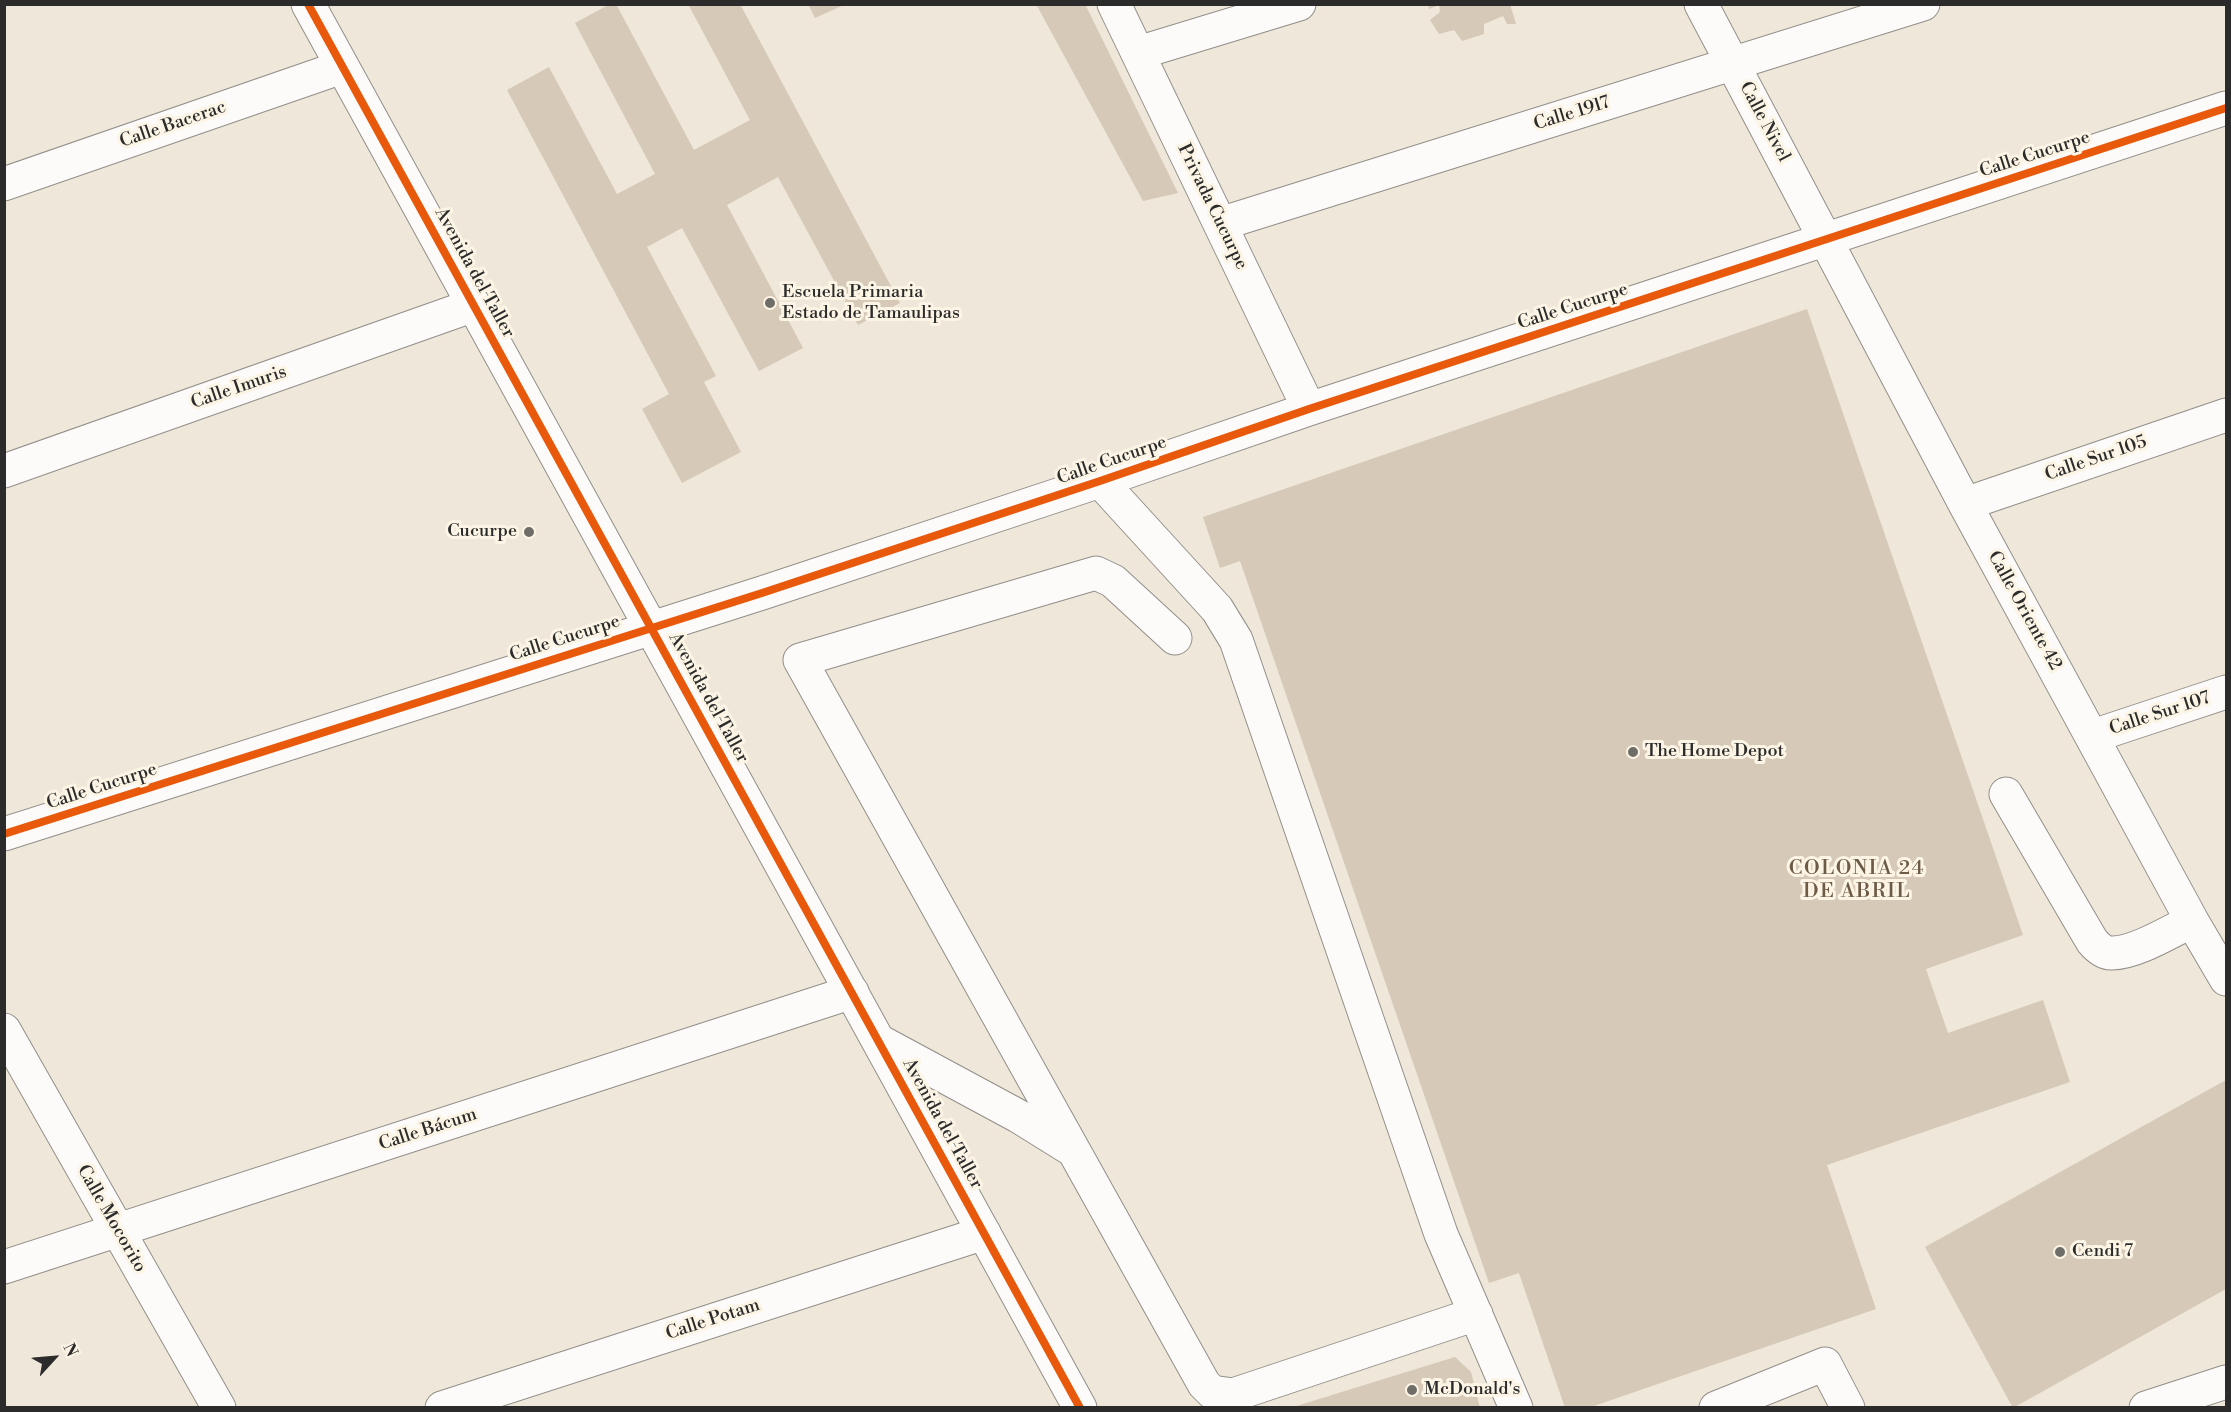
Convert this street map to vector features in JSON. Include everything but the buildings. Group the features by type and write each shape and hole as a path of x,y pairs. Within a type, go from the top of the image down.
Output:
{"street":[{"name":"Avenida del Taller","path":"308,4 1080,1407"},
{"name":"Privada Cucurpe","path":"1114,4 1309,409"},
{"path":"1138,53 1299,4"},
{"name":"Calle Nivel","path":"1701,4 1826,240"},
{"name":"Calle 1917","path":"1220,224 1923,4"},
{"name":"Calle Bacerac","path":"4,184 342,67"},
{"name":"Calle Cucurpe","path":"4,834 1100,481 1309,409 2226,108"},
{"name":"Calle Oriente 42","path":"1826,240 1965,504 2192,921 2226,979"},
{"name":"Calle Imuris","path":"4,471 474,305"},
{"name":"Calle Sur 105","path":"1965,504 2226,415"},
{"path":"1100,481 1217,609 1236,640 1441,1234 1516,1407"},
{"path":"1175,638 1113,581 1096,573 800,660 1204,1384 1210,1400 1233,1395 1476,1314"},
{"name":"Calle Sur 107","path":"2093,736 2226,692"},
{"path":"2006,794 2091,941 2099,949 2110,953 2121,952 2151,941 2192,921"},
{"name":"Calle Bácum","path":"4,1268 852,993"},
{"name":"Calle Mocorito","path":"4,1030 219,1407"},
{"path":"879,1041 1018,1116 1074,1151"},
{"name":"Calle Potam","path":"442,1407 984,1233"},
{"path":"1716,1407 1825,1364 1848,1407"},
{"path":"2146,1407 2226,1382"}],"cycle path":[{"path":"308,4 1080,1408"},
{"path":"4,834 762,593 1309,409 2226,108"}],"place":[{"name":"Escuela Primaria Estado de Tamaulipas","path":"770,303"},
{"name":"Cucurpe","path":"529,532"},
{"name":"The Home Depot","path":"1633,752"},
{"name":"Cendi 7","path":"2060,1252"},
{"name":"McDonald's","path":"1412,1390"}],"district":[{"name":"COLONIA 24 DE ABRIL","path":"1857,880"}]}
